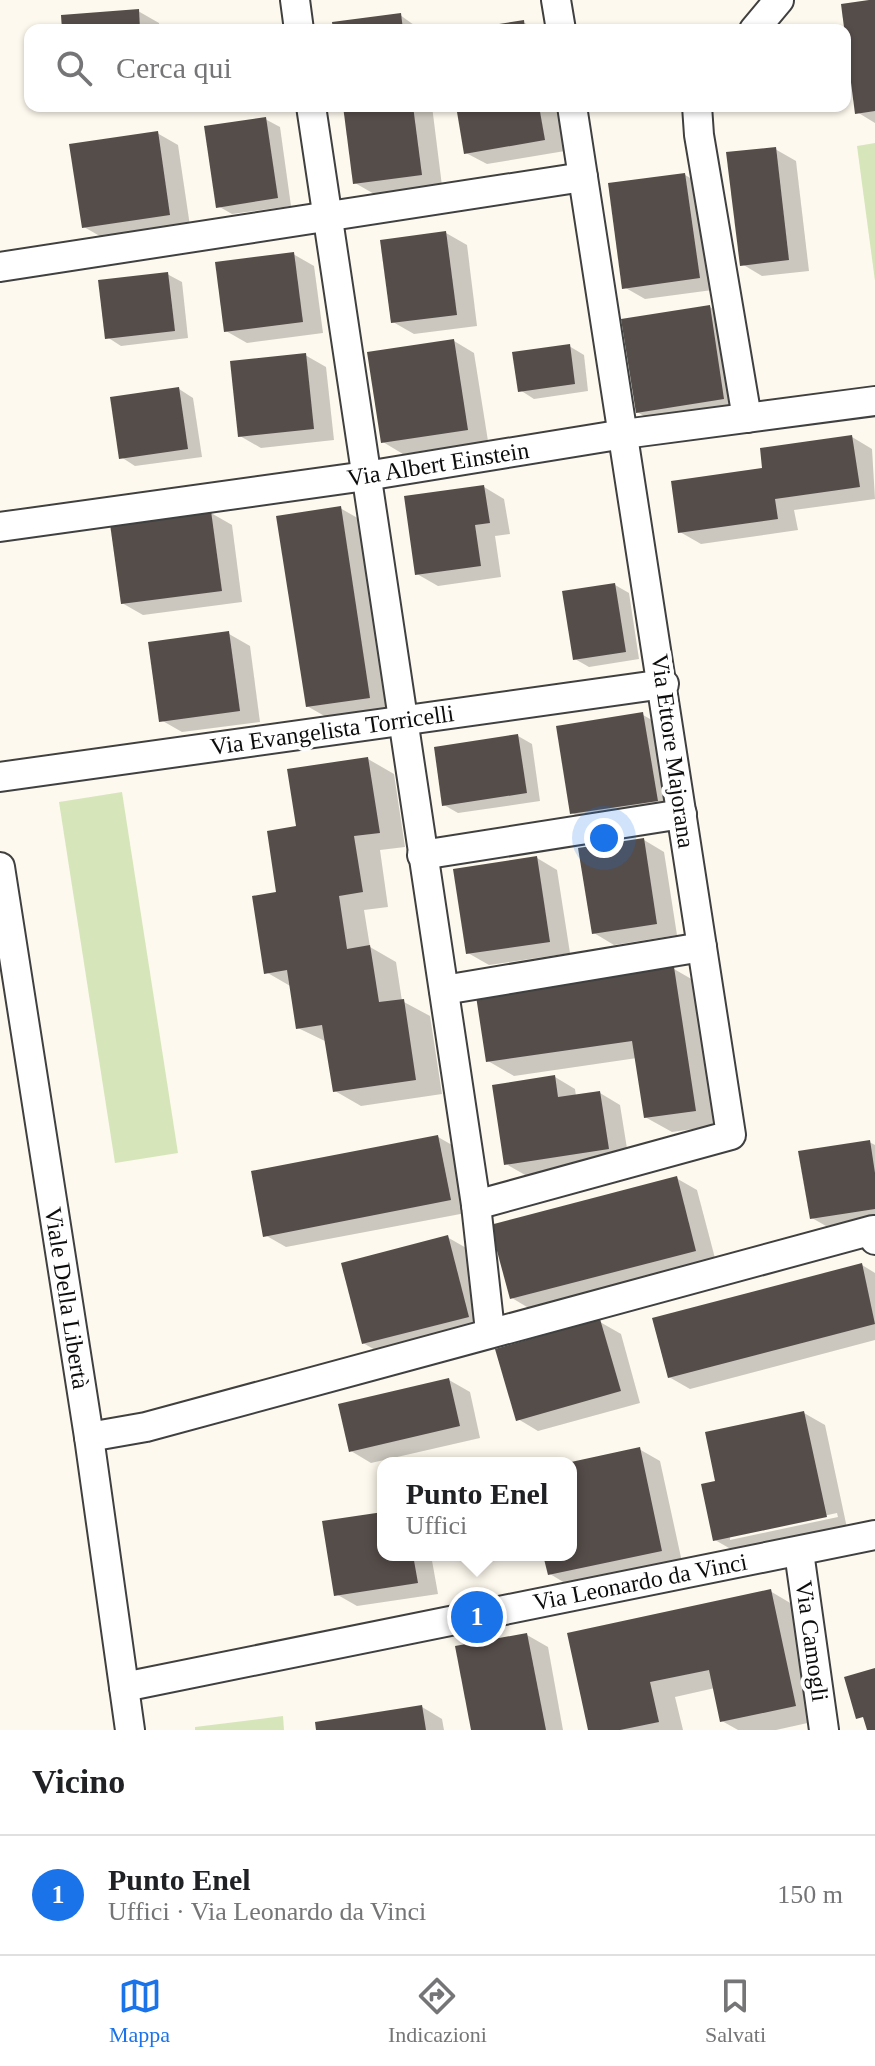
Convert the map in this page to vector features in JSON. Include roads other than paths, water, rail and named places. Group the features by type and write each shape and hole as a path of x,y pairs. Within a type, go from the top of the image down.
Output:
{"street":[{"path":"295,0 298,24"},
{"path":"556,0 560,24"},
{"path":"759,24 779,0"},
{"path":"312,112 476,1205 490,1331"},
{"name":"Via Ettore Majorana","path":"476,1205 731,1135 664,684 573,112"},
{"path":"697,112 747,418"},
{"path":"0,267 583,177"},
{"name":"Via Albert Einstein","path":"0,527 366,476 624,434 875,401"},
{"name":"Via Evangelista Torricelli","path":"0,777 664,684"},
{"path":"422,855 682,814"},
{"name":"Viale Della Libertà","path":"0,867 89,1437 130,1730"},
{"path":"444,990 702,947"},
{"path":"89,1437 146,1427 490,1331 873,1230 875,1240"},
{"name":"Via Leonardo da Vinci","path":"124,1687 875,1535"},
{"name":"Via Camogli","path":"799,1552 824,1730"}],"place":[{"name":"Punto Enel","path":"477,1617"}]}
